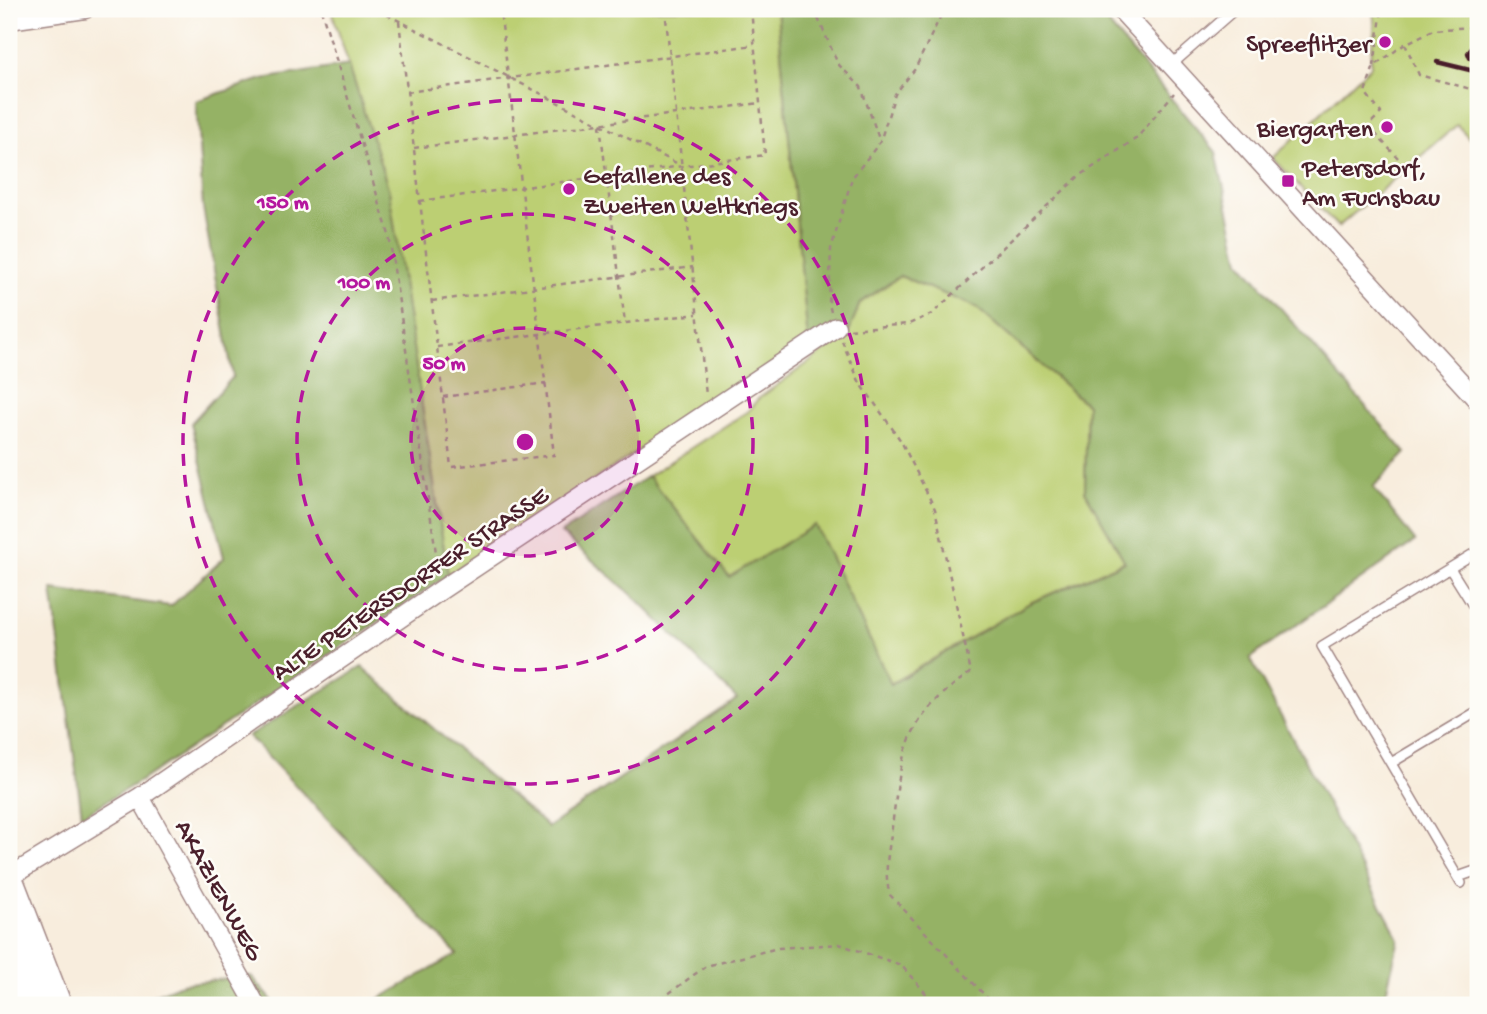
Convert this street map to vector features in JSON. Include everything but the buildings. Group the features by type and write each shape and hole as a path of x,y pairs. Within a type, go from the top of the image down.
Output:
{"highway":[{"path":"13,898 55,1005"},
{"path":"9,967 24,1005"}],"street":[{"path":"9,20 85,9"},
{"path":"1120,9 1478,401"},
{"name":"ALTE PETERSDORFER STRASSE","path":"9,877 140,797 442,590 836,327"},
{"name":"AKAZIENWEG","path":"140,797 256,1005"}],"lane":[{"path":"1171,65 1235,9"},
{"path":"1478,551 1451,570 1322,646 1459,880 1478,870"},
{"path":"1451,570 1478,613"},
{"path":"1391,763 1478,711"}],"path":[{"path":"321,9 389,235 442,590"},
{"path":"398,21 451,467 554,455 500,9"},
{"path":"664,9 708,414"},
{"path":"420,201 765,155 751,9"},
{"path":"814,9 838,64 861,87 880,142"},
{"path":"944,9 915,69 895,94 880,142 852,178 831,249 829,304 859,381 901,441 935,509 971,672 933,700 910,739 899,768 885,878 890,895 994,1005"},
{"path":"1379,9 1381,16 1374,66 1366,92 1381,113 1367,127 1398,158"},
{"path":"378,10 682,166"},
{"path":"1471,40 1470,27 1478,12"},
{"path":"1374,66 1405,44 1433,30 1470,27"},
{"path":"1405,44 1419,75 1436,82 1478,91"},
{"path":"407,92 754,45"},
{"path":"836,327 909,324 932,314 1077,177 1137,138 1164,109 1184,79"},
{"path":"414,148 760,103"},
{"path":"600,124 625,323"},
{"path":"432,302 692,267"},
{"path":"437,347 698,314"},
{"path":"443,397 546,383"},
{"path":"653,1005 706,966 778,948 839,944 901,965 936,1005"},
{"path":"1474,1005 1478,1002"}],"green space":[{"path":"331,9 777,9 808,341 448,575 389,191"},
{"path":"777,9 1096,9 1216,152 1240,261 1406,453 1373,487 1415,541 1250,658 1399,939 1383,1005 369,1005 457,954 248,736 362,667 548,827 737,699 638,600 561,533 648,476 729,577 815,525 891,684 1030,603 1125,562 1085,491 1087,405 976,307 900,276 860,303 848,334 808,341"},
{"path":"1372,9 1478,9 1478,147 1457,125 1338,227 1273,158 1371,66 1374,23"},
{"path":"349,65 389,191 448,575 148,776 82,816 52,590 171,606 224,558 191,423 233,377 203,208 196,101 262,79"},
{"path":"900,276 976,307 1087,405 1085,491 1126,561 1030,603 890,684 815,525 729,578 648,476 748,411 758,399 848,334 860,303"},
{"path":"251,976 276,1005 133,1004 181,984"}],"railway":[{"path":"1478,41 1468,53 1470,58 1478,60"},
{"path":"1437,62 1478,72"}],"place":[{"name":"Spreeflitzer","path":"1385,42"},
{"name":"Biergarten","path":"1387,127"},
{"name":"Petersdorf, Am Fuchsbau","path":"1288,181"},
{"name":"Gefallene des Zweiten Weltkriegs","path":"569,189"}]}
